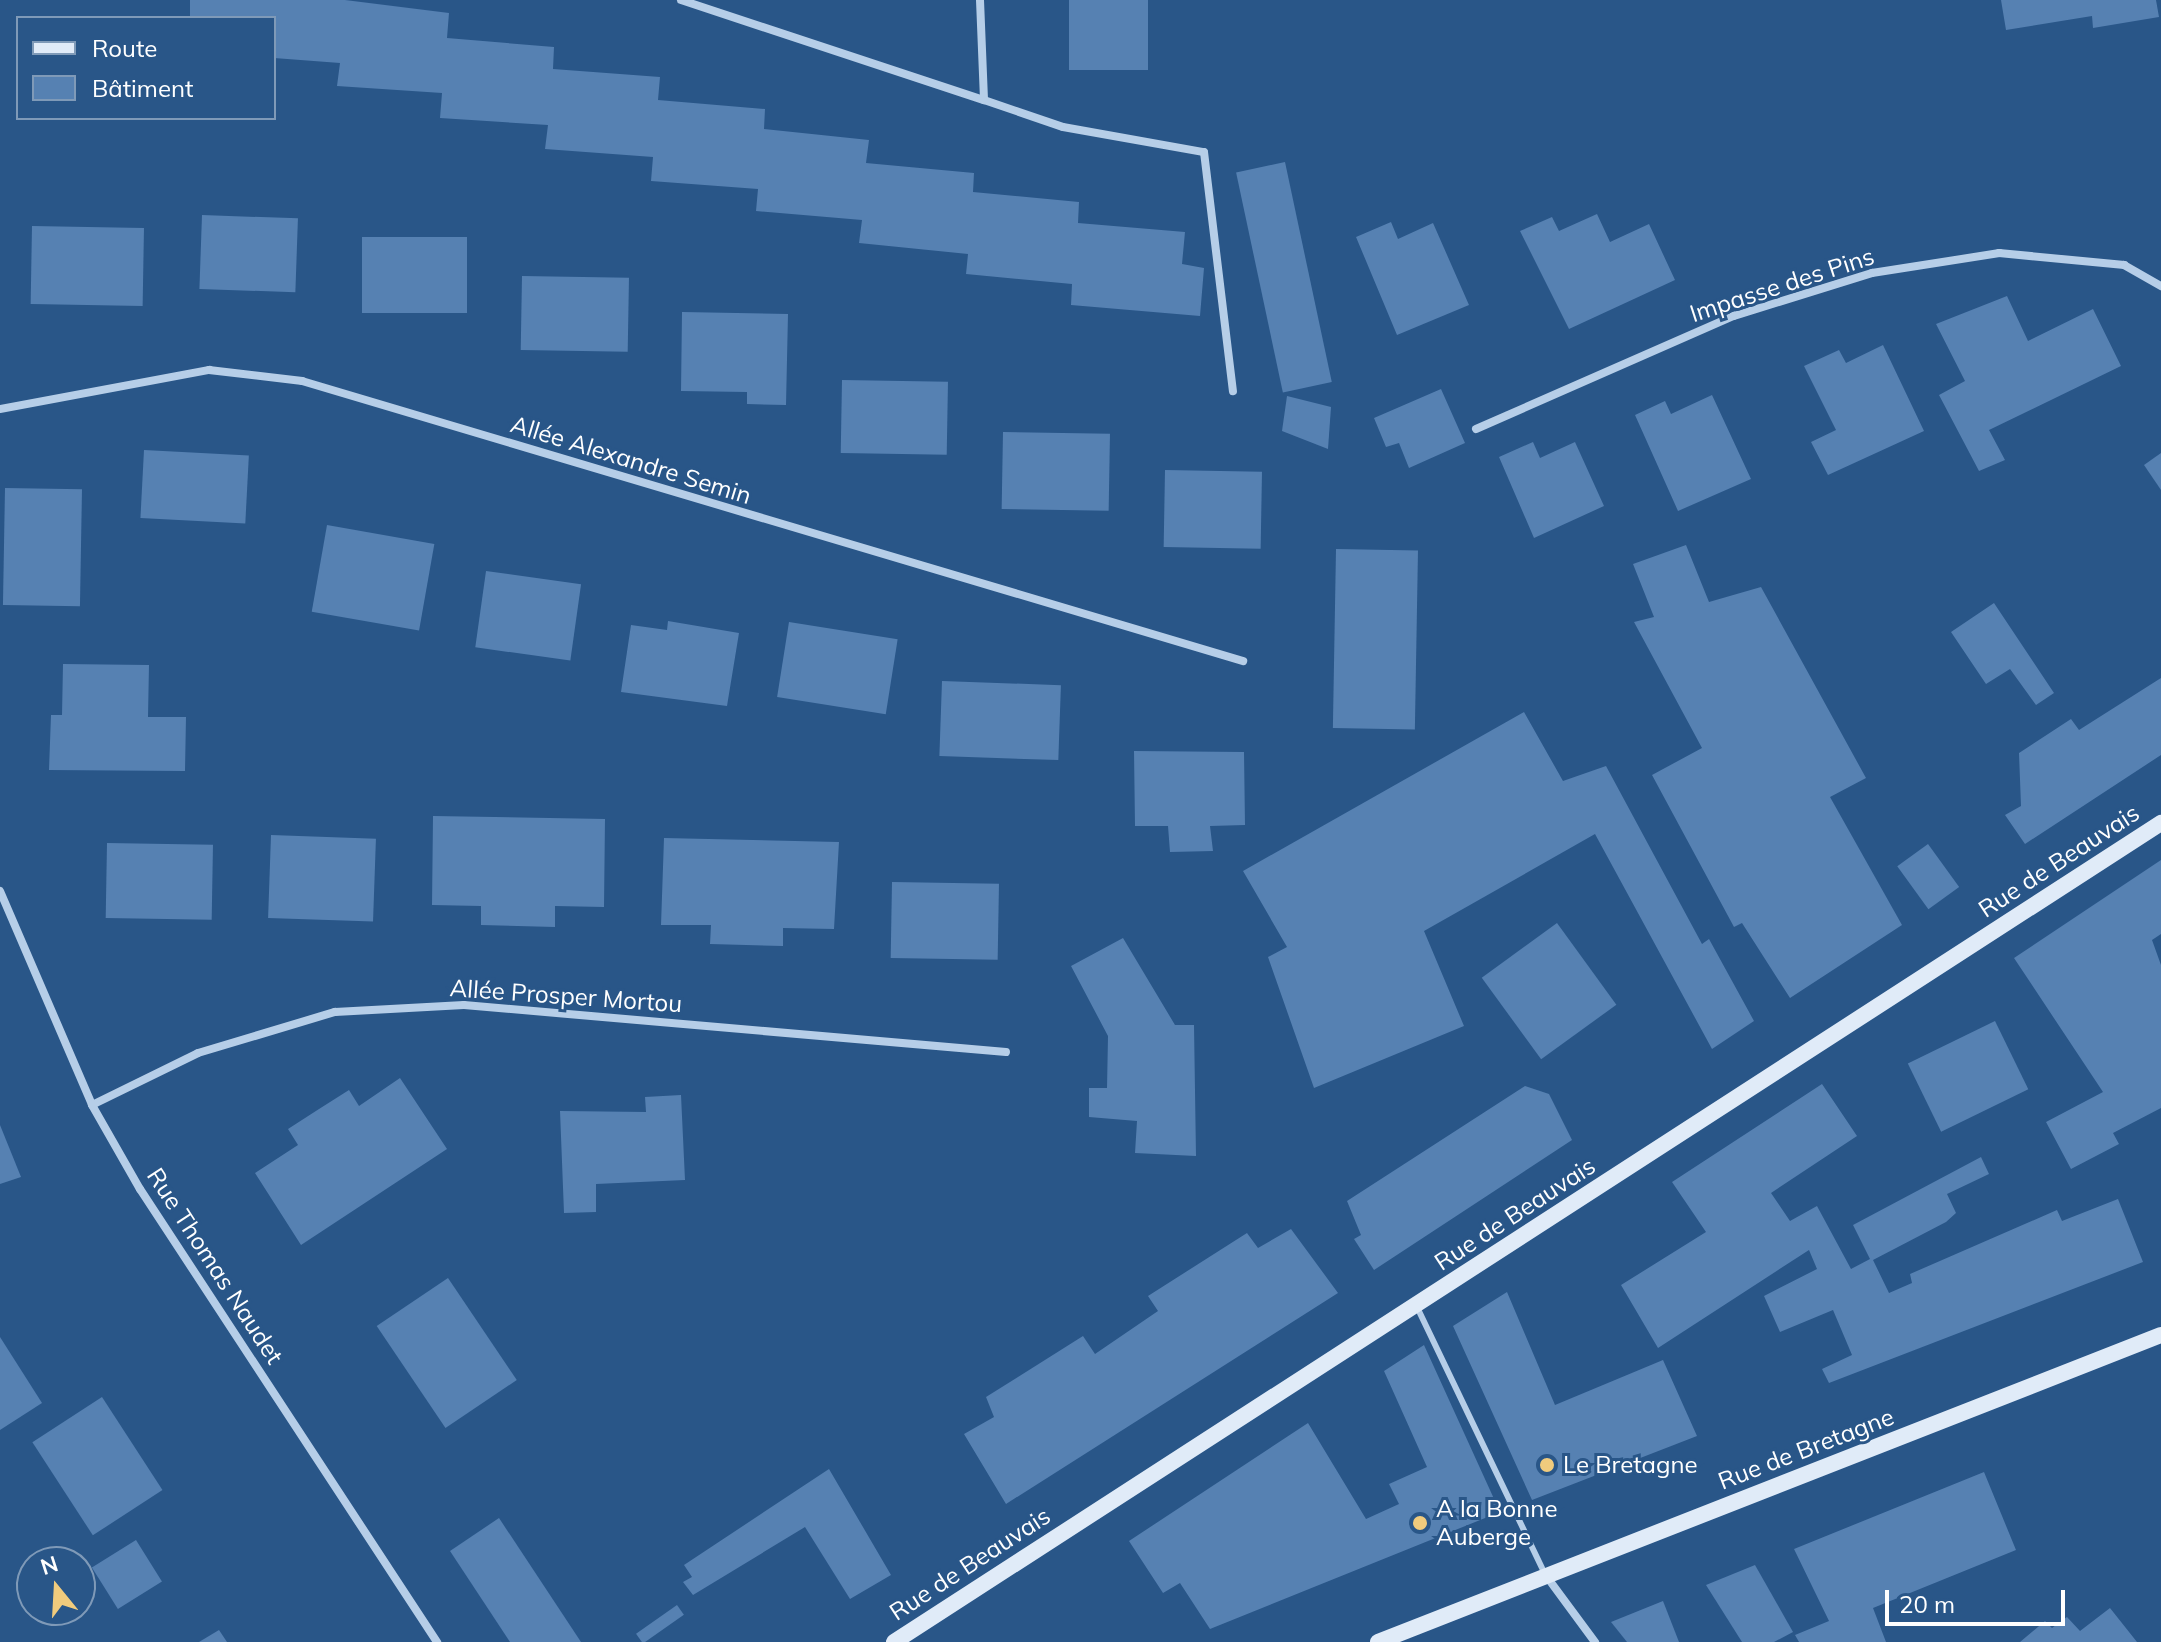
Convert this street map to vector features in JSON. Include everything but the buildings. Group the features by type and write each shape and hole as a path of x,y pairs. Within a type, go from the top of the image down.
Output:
{"street":[{"path":"681,0 1063,127 1204,152 1233,391"},
{"path":"980,0 984,100"},
{"name":"Impasse des Pins","path":"1476,429 1734,316 1872,273 1999,253 2124,265 2161,286"},
{"name":"Allée Alexandre Semin","path":"0,409 209,370 302,381 1243,661"},
{"name":"Rue de Beauvais","path":"894,1642 1417,1307 2161,823"},
{"name":"Rue Thomas Naudet","path":"0,891 92,1105 437,1642"},
{"name":"Allée Prosper Mortou","path":"92,1105 198,1053 335,1012 464,1005 1006,1052"},
{"name":"Rue de Bretagne","path":"1378,1642 2161,1335"},
{"path":"1546,1576 1595,1642"}],"lane":[{"path":"1417,1307 1546,1576"}],"place":[{"name":"Le Bretagne","path":"1547,1465"},
{"name":"A la Bonne Auberge","path":"1420,1523"}]}
